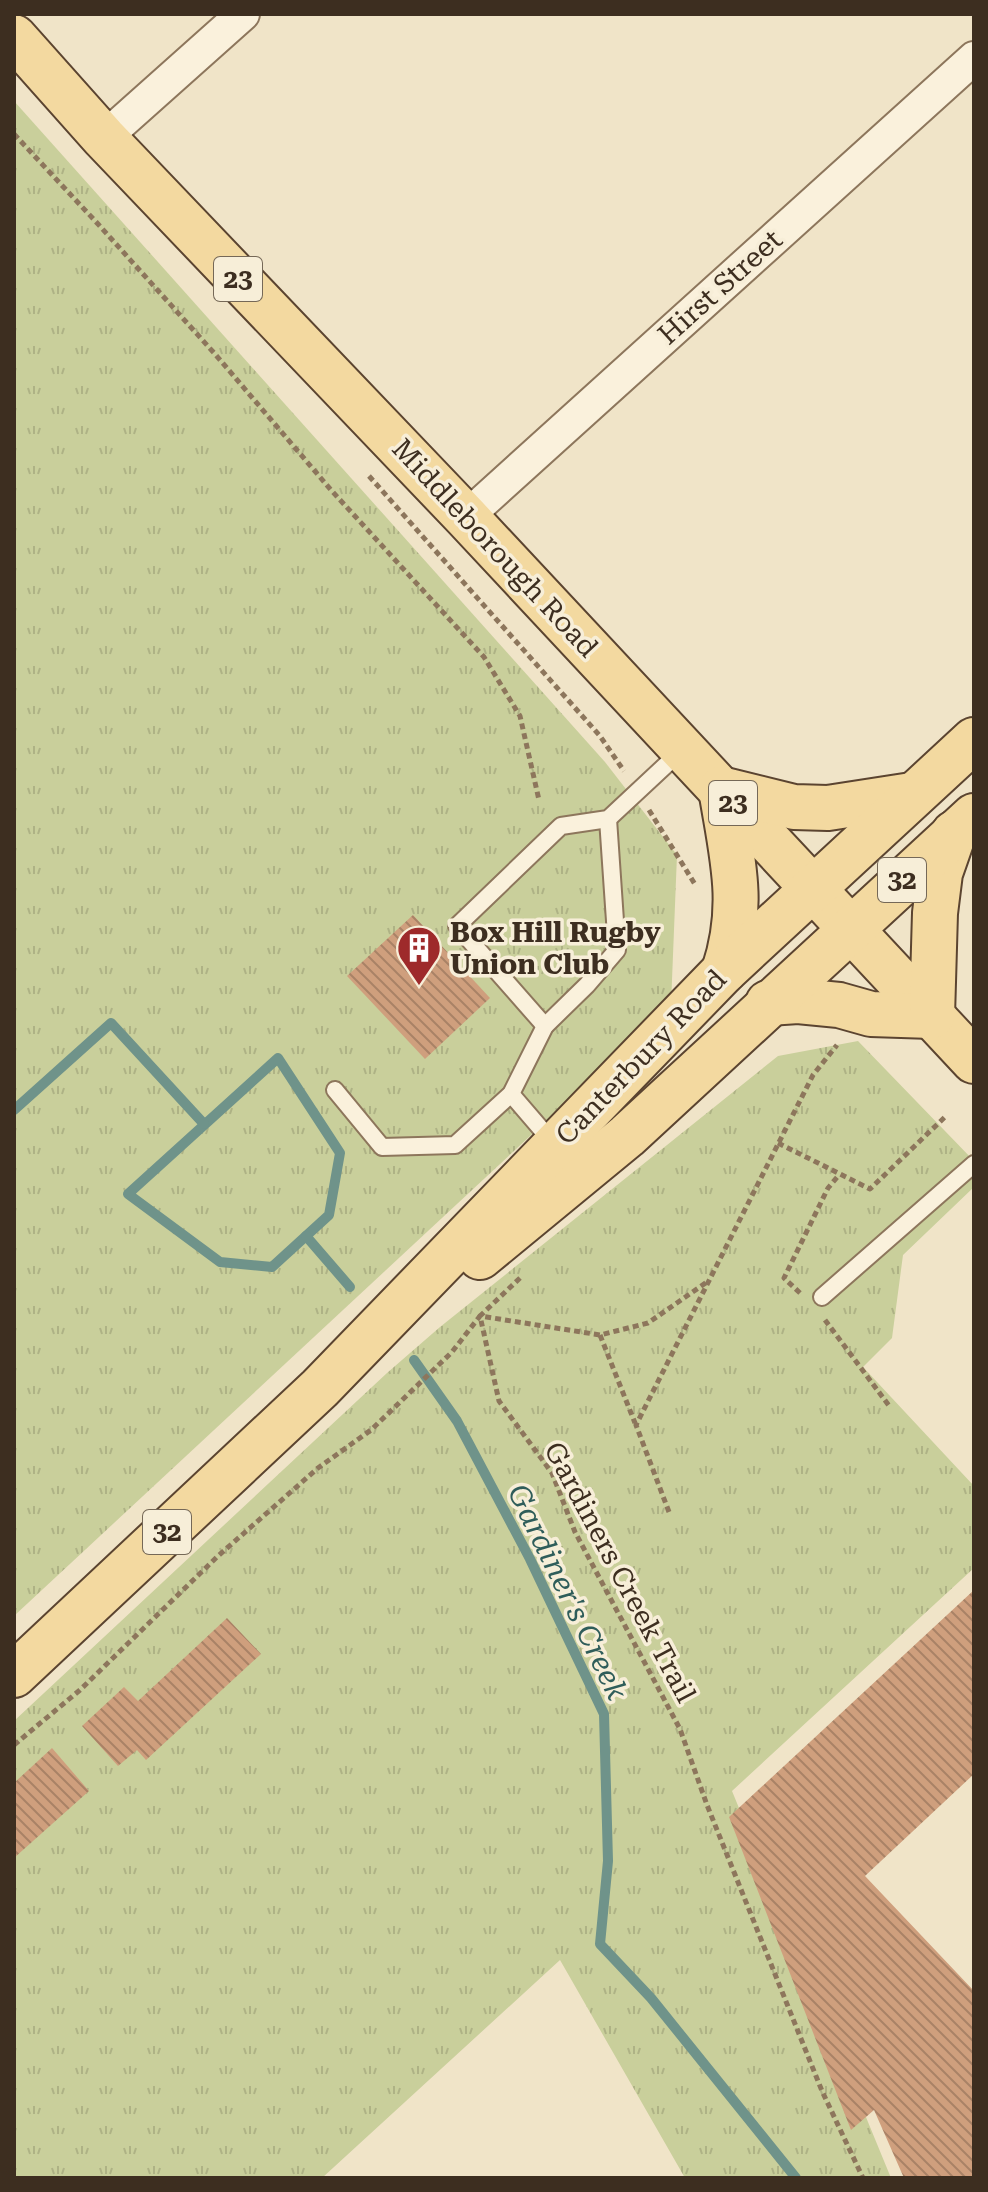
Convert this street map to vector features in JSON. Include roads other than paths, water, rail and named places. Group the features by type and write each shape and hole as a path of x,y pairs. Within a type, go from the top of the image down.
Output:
{"main road":[{"name":"Middleborough Road","path":"14,37 104,138 466,517 974,1061"},
{"name":"Canterbury Road","path":"14,1675 320,1388 724,971 974,740"},
{"path":"724,971 734,943 738,905 721,789 806,807 828,808 912,795"},
{"name":"Canterbury Road","path":"320,1388 627,1136 964,824"},
{"path":"768,1003 798,1001 843,1018 871,1014 932,1016 935,913 940,873 964,824"}],"street":[{"path":"104,138 243,14"},
{"name":"Hirst Street","path":"466,517 974,58"}],"lane":[{"path":"545,1026 457,926 561,826 608,819 683,749"},
{"path":"335,1090 382,1147 455,1145 511,1094 545,1026 617,950 608,819"},
{"path":"511,1094 555,1145"},
{"path":"822,1297 974,1164"}],"waterway":[{"name":"Gardiner's Creek","path":"14,1110 111,1023 204,1124"},
{"name":"Gardiner's Creek","path":"278,1058 340,1153 329,1215 272,1267 220,1262 128,1194 278,1058"},
{"name":"Gardiner's Creek","path":"306,1236 350,1287"},
{"name":"Gardiner's Creek","path":"414,1360 457,1421 530,1559 604,1714 608,1861 600,1944 651,1998 796,2178"}],"place":[{"name":"Box Hill Rugby Union Club","path":"419,987"}]}
